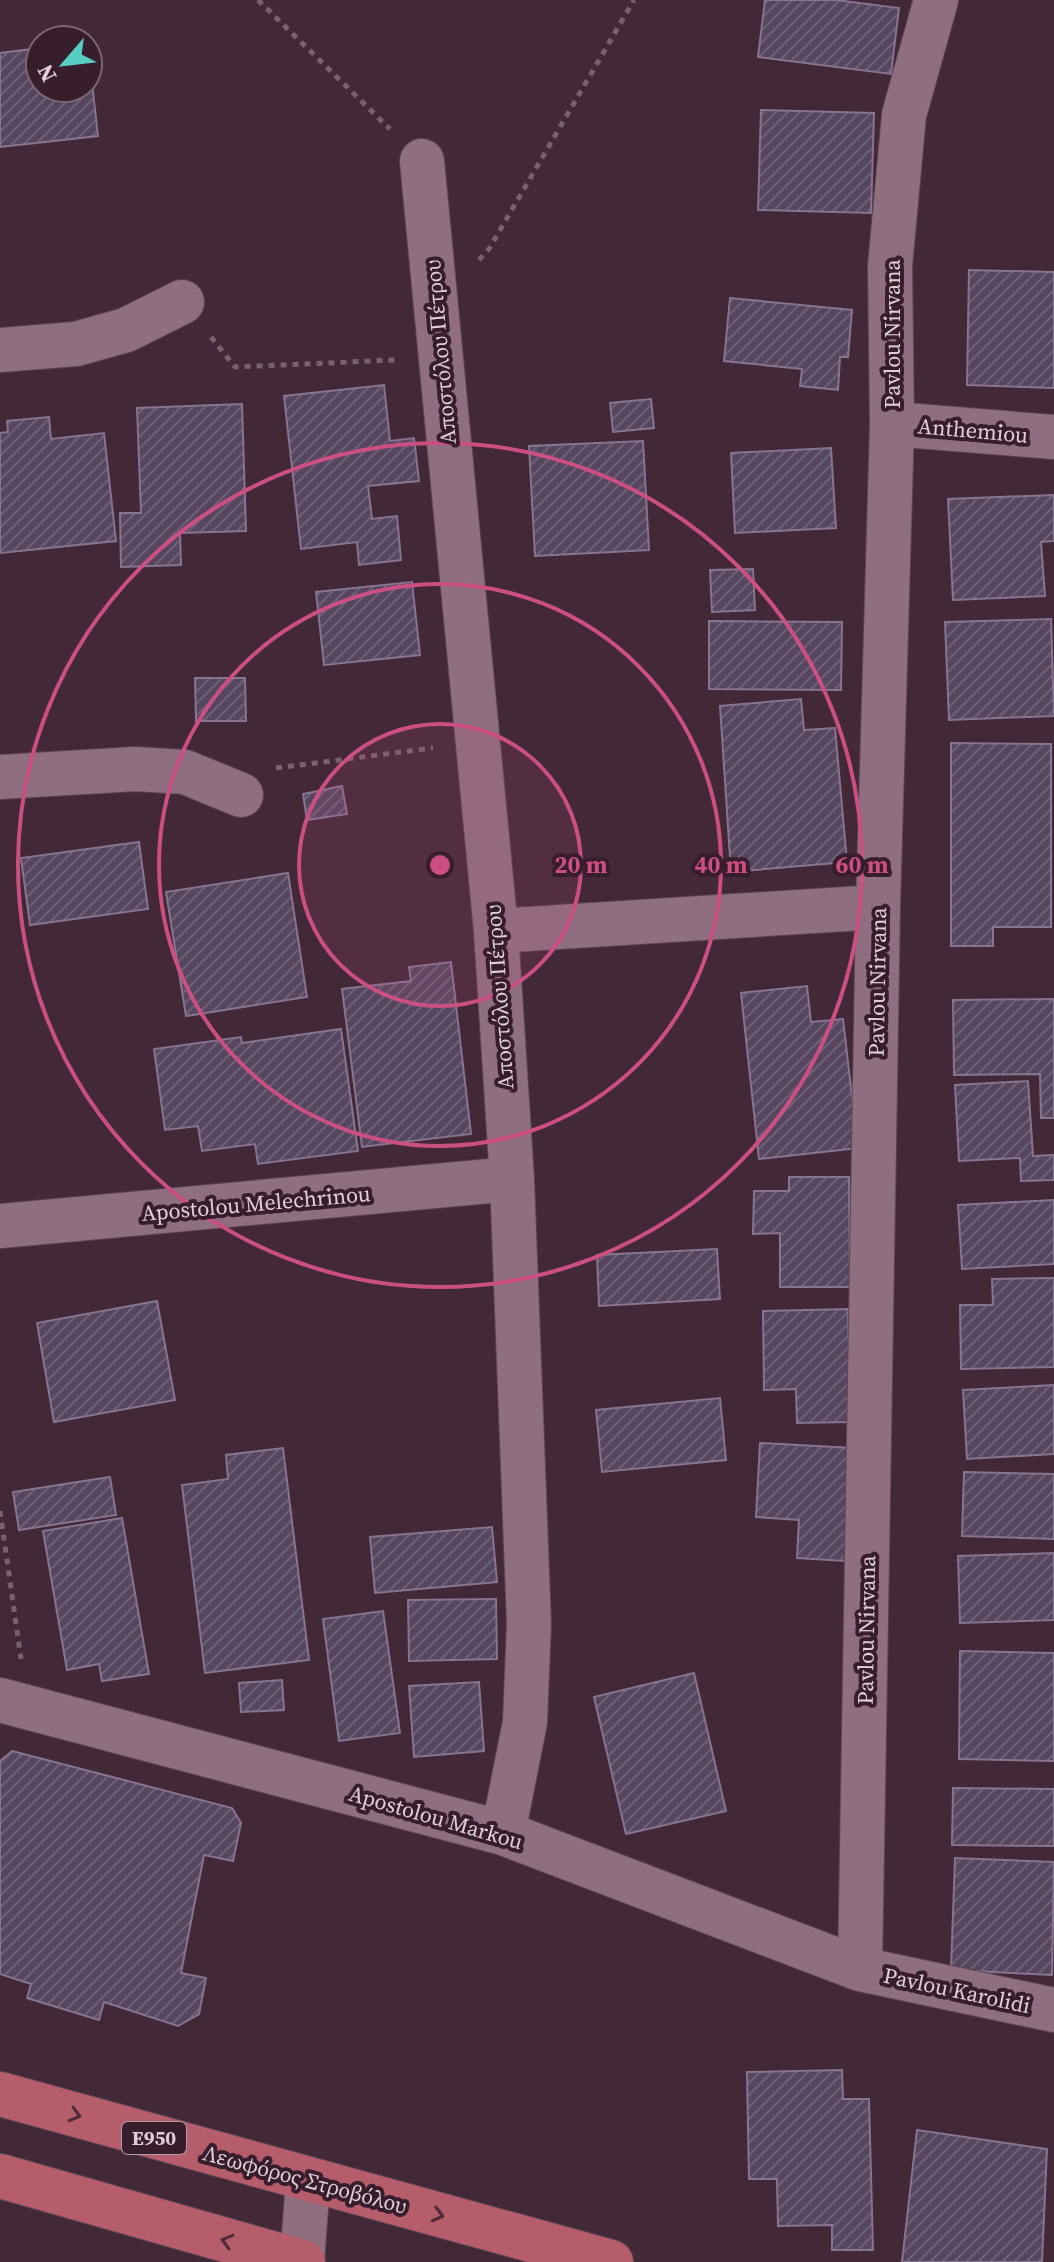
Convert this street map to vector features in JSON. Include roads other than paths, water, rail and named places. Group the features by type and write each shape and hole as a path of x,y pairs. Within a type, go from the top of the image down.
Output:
{"main road":[{"name":"Λεωφόρος Στροβόλου","path":"0,2094 611,2262"},
{"path":"0,2176 302,2262"}],"street":[{"name":"Pavlou Nirvana","path":"860,1969 878,907 892,424 890,266 904,115 936,0"},
{"name":"Αποστόλου Πέτρου","path":"422,161 496,931 512,1179 529,1624 525,1722 503,1833"},
{"path":"0,350 76,344 126,330 182,302"},
{"name":"Anthemiou","path":"892,424 1054,437"},
{"path":"0,777 160,770 185,772 241,795"},
{"path":"496,931 878,907"},
{"name":"Apostolou Melechrinou","path":"0,1226 512,1179"},
{"name":"Apostolou Markou","path":"14,1704 503,1833 860,1969"},
{"name":"Pavlou Karolidi","path":"860,1969 1054,2010"},
{"path":"302,2262 308,2181"}]}
